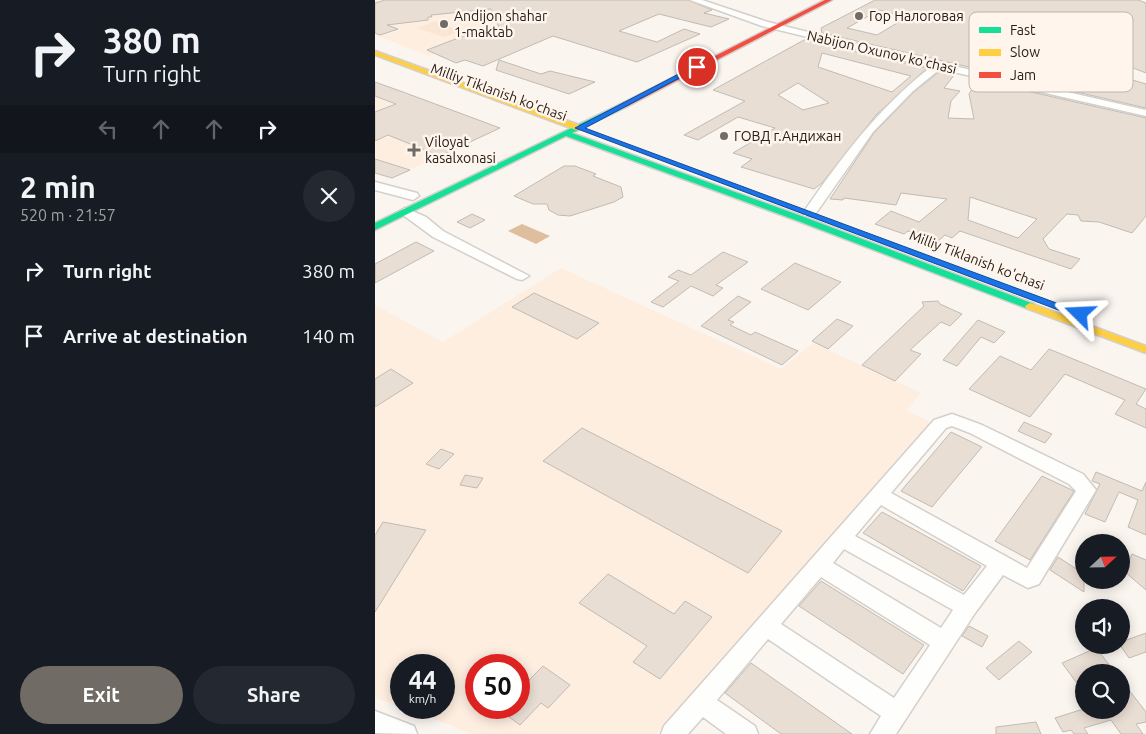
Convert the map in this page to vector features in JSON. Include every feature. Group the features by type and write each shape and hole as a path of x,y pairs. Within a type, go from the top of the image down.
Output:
{"main road":[{"path":"579,128 770,25 812,0"},
{"path":"375,227 770,25 829,0"},
{"name":"Milliy Tiklanish ko'chasi","path":"375,53 566,128 732,190 1061,312 1146,339"},
{"name":"Milliy Tiklanish ko'chasi","path":"375,62 553,128"},
{"path":"375,215 553,128 566,128"},
{"name":"Milliy Tiklanish ko'chasi","path":"566,128 579,128 642,156"},
{"name":"Milliy Tiklanish ko'chasi","path":"732,190 809,213 932,264"},
{"path":"413,196 425,202"},
{"name":"Milliy Tiklanish ko'chasi","path":"1061,312 1146,350"}],"street":[{"name":"Nabijon Oxunov ko'chasi","path":"694,0 770,25 969,73"},
{"path":"809,213 869,130 909,89 938,66"},
{"name":"Nabijon Oxunov ko'chasi","path":"1053,92 1146,113"},
{"path":"375,186 413,196"},
{"path":"405,212 421,220 438,234 523,276"},
{"path":"673,734 940,424 952,420 976,429 1075,479 1085,486 1087,492 1032,578 1025,578 879,495"},
{"path":"842,538 967,608"},
{"path":"882,734 967,608 1001,563"},
{"path":"819,565 944,642"},
{"path":"766,626 897,713"},
{"path":"701,702 746,734"},
{"path":"375,722 405,734"}],"shaded area":[{"name":"Andijon shahar 1-maktab","path":"379,0 397,7 491,7 517,32 479,38 429,56 375,35 375,1"},
{"path":"435,21 462,31 444,37 417,28"},
{"name":"Viloyat kasalxonasi","path":"375,82 500,128 392,178 375,173"},
{"path":"522,224 550,236 536,244 508,231"},
{"path":"561,268 781,369 813,343 921,393 906,410 934,424 656,734 473,734 434,719 455,719 455,654 390,654 390,703 375,698 375,305 443,342"}],"building":[{"path":"385,0 688,0 712,10 704,13 729,19 711,27 659,14 619,31 657,42 684,29 700,34 637,62 553,36 483,66 465,60 456,63 427,50 466,35 475,38 502,34 491,9 431,15 432,17 428,17 428,20 387,25 398,29 380,35 375,33 375,3"},
{"path":"875,0 1138,0 1146,3 1146,73 1133,68 1133,12 969,12 969,67 822,33 821,28","holes":["879,10 907,17 877,35 847,28"]},
{"path":"804,40 927,68 876,115 822,183 814,189 741,167 752,159 733,153 775,128 738,117 698,140 684,135 745,101 713,90","holes":["822,53 911,76 892,92 818,67","798,83 829,103 803,110 778,95"]},
{"path":"499,60 541,74 550,71 595,82 569,94 496,70"},
{"path":"940,71 955,74 944,88 960,91 951,101 948,118 974,119 969,94 970,92 1031,92 1146,118 1146,216 1132,233 1099,222 1081,221 1078,215 1067,214 1043,239 1049,249 1080,259 1071,269 960,231 952,238 945,235 937,242 908,231 904,234 875,224 891,211 919,222 947,199 901,193 896,205 844,198 843,200 830,199 874,133 914,92","holes":["970,197 1037,219 1018,238 968,220"]},
{"path":"1133,80 1146,84 1146,108 1076,92 1133,92"},
{"name":"Viloyat kasalxonasi","path":"375,82 500,128 440,156 388,135 375,141 375,112 396,104 375,96"},
{"path":"375,159 410,170 392,178 375,173"},
{"path":"564,166 575,166 596,174 593,176 621,187 623,197 614,202 570,216 558,215 549,210 547,204 533,204 514,196"},
{"path":"472,214 485,220 470,228 457,222"},
{"path":"416,242 434,251 375,283 375,264"},
{"path":"723,252 748,262 716,285 723,288 713,296 691,286 663,307 651,302 679,281 668,277 678,270 691,275"},
{"path":"795,263 841,282 808,310 761,289"},
{"path":"534,293 599,323 577,339 512,307"},
{"path":"738,296 751,302 728,320 734,322 730,325 751,335 755,332 798,351 782,365 701,326"},
{"path":"938,301 940,304 962,314 950,326 941,322 910,350 921,354 895,381 862,365 924,306 922,302"},
{"path":"837,319 853,326 828,349 812,341"},
{"path":"978,320 1005,332 994,343 981,337 957,366 943,360"},
{"path":"1049,349 1146,389 1136,404 1146,409 1146,428 1115,414 1125,400 1065,374 1030,417 969,389 1000,356 1031,370"},
{"path":"391,369 413,383 375,407 375,379"},
{"path":"1024,422 1052,434 1045,443 1018,431"},
{"path":"582,428 782,531 748,573 543,461"},
{"path":"951,432 982,447 932,507 901,491"},
{"path":"441,449 454,454 439,469 426,464"},
{"path":"1096,472 1142,491 1146,482 1146,535 1128,527 1138,500 1119,492 1105,522 1085,514 1100,484 1092,481"},
{"path":"465,475 483,478 477,488 460,485"},
{"path":"1042,476 1074,491 1030,560 995,541"},
{"path":"882,512 981,566 963,591 863,533"},
{"path":"383,522 426,530 375,612 375,535"},
{"path":"1132,554 1146,560 1146,590 1130,576 1130,559"},
{"path":"1058,557 1075,568 1075,586 1050,570"},
{"path":"608,574 674,614 685,601 712,617 660,679 633,662 647,646 579,603"},
{"path":"821,581 924,645 903,674 799,606"},
{"path":"969,626 988,636 982,647 962,636"},
{"path":"1146,633 1146,652 1129,658 1126,654 1130,654 1130,639"},
{"path":"1019,641 1032,652 999,680 986,668"},
{"path":"1082,654 1101,654 1109,664 1075,664 1075,681 1062,663"},
{"path":"751,663 852,734 781,734 725,693"},
{"path":"543,666 570,685 548,708 541,703 530,715 530,679"},
{"path":"1130,692 1146,712 1146,722 1136,724 1143,734 1121,734 1111,720 1084,728 1088,734 1074,734 1071,730 1063,732 1055,718 1075,712 1075,719 1130,719"},
{"path":"512,719 526,719 520,725"},
{"path":"1036,722 1041,734 996,734 996,727"}],"traffic: fast":[{"path":"375,227 623,105"},
{"path":"567,134 801,219 1030,306"}],"traffic: slow":[{"path":"375,53 579,128"},
{"path":"1030,306 1146,350"}],"traffic: jam":[{"path":"623,105 829,0"}],"place":[{"name":"Гор Налоговая","path":"859,16"},
{"name":"Andijon shahar 1-maktab","path":"444,24"},
{"name":"ГОВД г.Андижан","path":"724,136"},
{"name":"Viloyat kasalxonasi","path":"414,150"}],"route":[{"path":"697,67 579,128 1080,314"}]}
